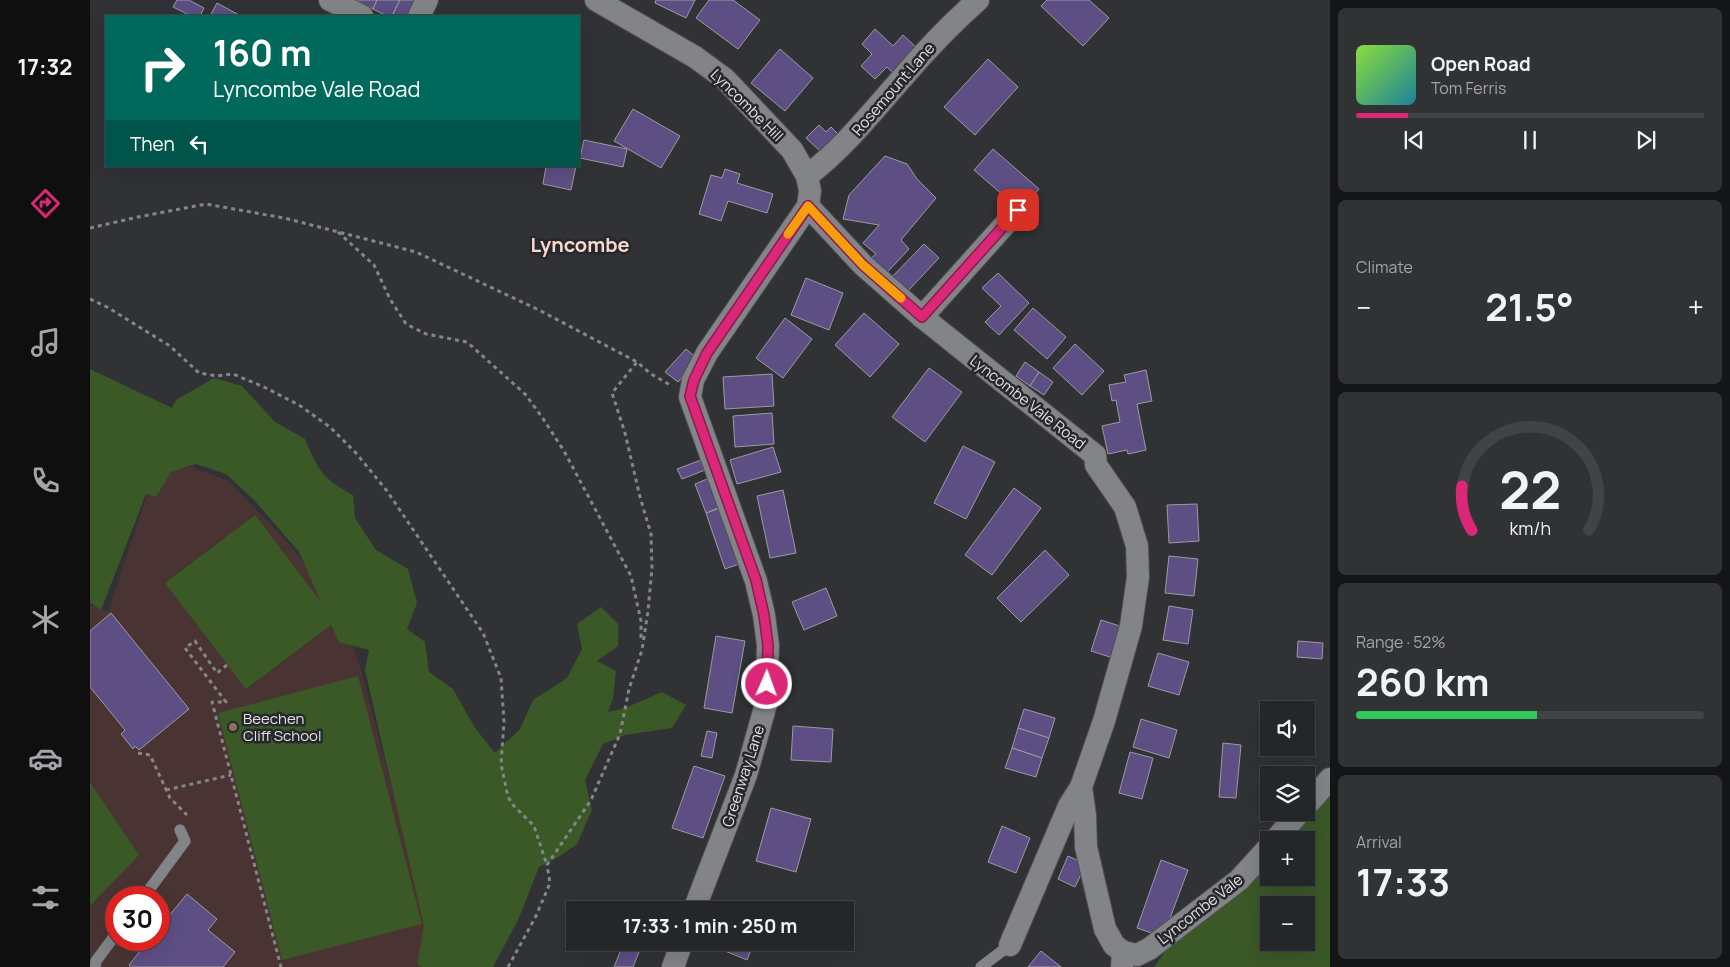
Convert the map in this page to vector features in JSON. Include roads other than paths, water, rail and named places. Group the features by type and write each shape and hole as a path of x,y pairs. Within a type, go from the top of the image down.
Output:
{"street":[{"path":"330,0 360,15"},
{"path":"420,15 427,0"},
{"name":"Lyncombe Hill","path":"596,0 696,57 725,79 792,150 807,176 810,191 808,206"},
{"name":"Rosemount Lane","path":"807,176 829,159 938,37 978,0"},
{"name":"Lyncombe Vale Road","path":"808,206 863,265 922,317 1095,455 1096,465 1125,507 1137,546 1138,577 1131,626 1104,721 1080,787 1069,806 1010,945"},
{"name":"Greenway Lane","path":"697,901 746,775 766,704 768,645 764,615 756,580 690,396 694,380 707,353 808,206"},
{"path":"922,317 1018,210"},
{"path":"1315,796 1330,779"},
{"path":"1080,787 1085,815 1086,847 1105,929 1122,960"},
{"path":"1283,831 1292,821"},
{"name":"Lyncombe Vale","path":"1122,960 1149,949 1240,880 1260,857"},
{"path":"673,967 679,951"}],"lane":[{"path":"152,886 185,841 180,830"},
{"path":"981,967 1010,945"},
{"path":"94,967 105,949"}],"place":[{"name":"Beechen Cliff School","path":"233,727"}],"district":[{"name":"Lyncombe","path":"580,244"}]}
